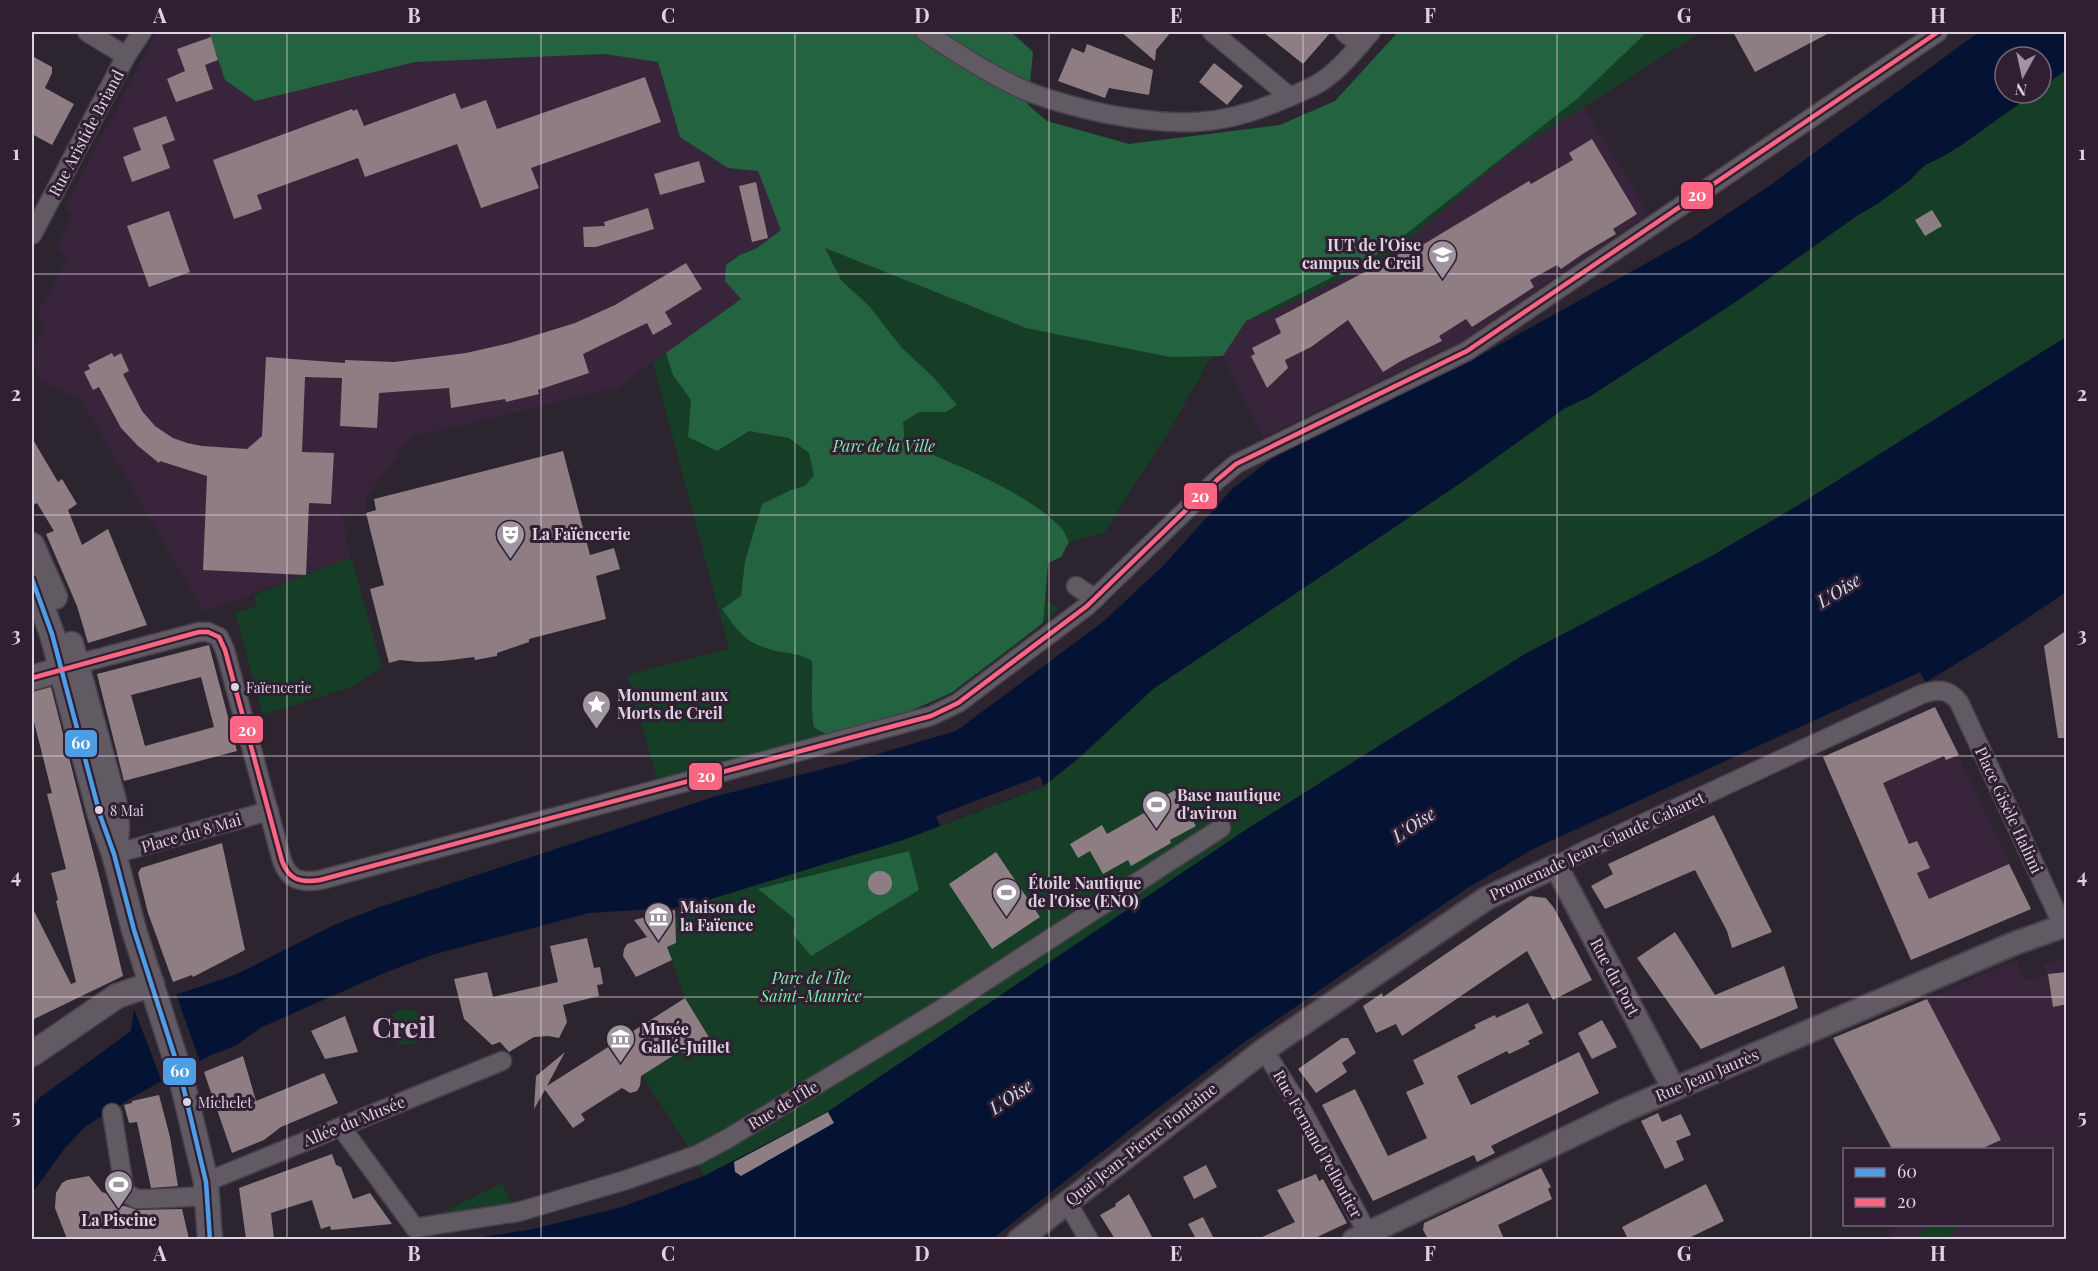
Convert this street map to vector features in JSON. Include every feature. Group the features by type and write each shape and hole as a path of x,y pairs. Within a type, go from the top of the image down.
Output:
{"main road":[{"path":"32,545 58,605 69,667"},
{"path":"32,579 69,667 114,801 117,825 114,854 134,930 180,1073 207,1189 210,1239"},
{"path":"32,678 69,667"},
{"path":"32,1054 117,996 155,993"}],"street":[{"path":"87,32 126,56"},
{"name":"Rue Aristide Briand","path":"32,235 126,56 142,32"},
{"path":"926,32 985,70 1040,96 1087,110 1180,123 1207,122 1231,117 1267,106 1306,90 1327,77 1365,38 1344,32"},
{"path":"1212,32 1290,97"},
{"path":"69,667 200,632 219,637 225,650 282,861 290,876 302,882 320,880 940,713 958,703 1095,599 1236,464 1467,351 1938,32"},
{"path":"1076,586 1095,599"},
{"name":"Promenade Jean-Claude Cabaret","path":"1264,1050 1486,898 1922,694 1941,690 1953,695"},
{"name":"Place Gisèle Halimi","path":"1953,695 1959,702 2065,926"},
{"name":"Place du 8 Mai","path":"114,854 269,811"},
{"name":"Rue de l'Île","path":"340,1127 415,1228 518,1212 686,1160 727,1139 945,1007 1221,828"},
{"name":"Rue du Port","path":"1556,866 1674,1089"},
{"name":"Rue Jean Jaurès","path":"1364,1237 1625,1110 2013,944 2065,926"},
{"name":"Quai Jean-Pierre Fontaine","path":"1019,1239 1264,1050"},
{"name":"Rue Fernand Pelloutier","path":"1264,1050 1303,1112 1364,1237"},
{"name":"Allée du Musée","path":"112,1113 125,1193 130,1197 147,1199 207,1189 340,1127 502,1061"},
{"path":"1067,1202 1089,1239"}],"shaded area":[{"path":"156,32 777,32 829,236 617,388 411,437 367,496 366,513 341,514 351,557 204,612 81,400 40,380 32,362 32,351 45,327 39,318 40,308 68,257 55,247 74,214 65,208"},
{"name":"IUT de l'Oise campus de Creil","path":"1578,98 1649,213 1465,339 1263,437 1223,356 1246,321"},
{"path":"1935,707 2031,909 1910,960 1823,757"},
{"path":"2066,959 2066,1239 1884,1240 1898,1226 2053,1226 2053,1148 1983,1148 2001,1140 1927,999 2016,960 2024,980 2046,976 2044,965"}],"green space":[{"name":"Parc de la Ville","path":"209,32 1011,32 1033,52 1028,105 1047,121 1129,144 1280,125 1335,101 1398,32 1647,32 1578,98 1387,249 1246,321 1223,356 1170,357 1026,328 825,248 841,280 869,306 901,347 934,378 957,405 946,412 919,412 903,422 905,443 986,478 1025,500 1060,526 1069,542 1061,557 1048,563 1043,623 951,693 899,716 831,736 814,728 812,661 750,641 722,609 741,596 745,561 762,504 805,486 814,475 809,453 789,438 749,431 717,451 688,437 691,400 673,375 666,353 741,299 725,281 726,265 740,255 757,248 781,230 758,171 728,168 680,137 658,62 605,54 415,62 255,101 225,80"},
{"name":"Parc de la Ville","path":"1398,32 1701,32 1505,157 1393,253 1278,309 1246,321 1223,356 1211,357 1174,423 1104,533 1069,542 1061,557 1048,563 1046,600 1059,609 1015,646 951,693 770,755 657,778 627,675 729,649 653,363 829,236 1028,104 1047,121 1129,144 1280,125 1335,101"},
{"name":"Parc de l'Île Saint-Maurice","path":"2066,70 2066,337 1797,506 1708,558 1525,654 1250,827 826,1113 704,1176 689,1148 642,1075 682,1050 695,1052 699,1057 715,1046 685,998 667,947 676,943 676,937 657,922 686,914 685,907 906,839 940,826 1080,757 1153,689 1462,482 1565,408 1589,397 1737,301 1909,181 1925,165 1963,144 2017,105 2053,105 2053,79"},
{"path":"351,557 382,667 354,686 263,715 235,612 257,607 254,595"},
{"path":"909,851 919,890 811,956 793,934 795,919 758,889"},
{"path":"406,1009 418,1015 424,1027 418,1039 406,1045 394,1039 388,1027 394,1015"},
{"path":"502,1183 512,1204 432,1217"},
{"path":"1928,1226 1959,1226 1945,1239 1914,1239"}],"water":[{"path":"1979,32 2066,32 2066,70 2053,79 2053,45 1993,45 1993,105 2017,105 1963,144 1925,165 1909,181 1737,301 1589,397 1565,408 1462,482 1153,689 1080,757 1044,786 906,839 685,907 589,913 435,954 389,971 262,1027 235,1046 211,1055 138,1094 86,1126 65,1148 32,1193 32,1109 38,1099 131,1031 134,1009 237,974 334,925 380,907 713,797 847,763 956,731 1104,621 1164,565 1233,488 1278,454 1312,435 1463,365 1690,239 1772,184"},
{"name":"L'Oise","path":"2066,337 2066,592 1992,642 1926,682 1920,672 1533,849 1466,889 1246,1041 992,1239 464,1240 533,1229 622,1207 704,1176 826,1113 1250,827 1525,654 1708,558 1797,506"}],"pier":[{"path":"1040,776 1044,786 940,826 936,816"},
{"path":"176,994 200,1062 162,1082 134,1009"}],"building":[{"path":"1121,32 1171,32 1156,50 1155,61"},
{"path":"1263,32 1331,32 1303,64"},
{"path":"1733,32 1831,32 1755,72"},
{"path":"211,37 218,60 205,65 213,89 176,102 167,79 185,71 177,49"},
{"path":"1087,44 1153,70 1149,95 1109,88 1105,98 1058,81 1072,48 1084,53"},
{"path":"32,56 52,67 52,73 45,88 74,104 52,145 32,134"},
{"path":"1214,63 1243,86 1227,105 1199,82"},
{"path":"645,77 661,122 531,168 539,188 481,208 457,144 365,177 358,158 257,195 262,209 234,219 213,160 352,109 353,111 357,109 364,126 455,93 461,109 486,100 497,129"},
{"path":"166,116 175,140 162,145 170,168 132,182 123,157 141,150 133,128"},
{"path":"1592,139 1637,214 1613,229 1616,234 1561,269 1557,265 1530,280 1534,287 1472,327 1466,319 1439,336 1442,341 1383,372 1348,320 1311,347 1285,360 1288,368 1267,388 1251,356 1255,354 1252,348 1281,333 1275,319 1407,250 1409,253 1529,181 1531,184 1573,160 1569,153"},
{"path":"699,161 705,182 660,195 654,174"},
{"path":"756,182 768,238 752,242 739,186"},
{"path":"648,208 654,229 596,247 584,247 583,227 605,226 604,222"},
{"path":"1932,210 1942,226 1925,236 1915,220"},
{"path":"169,211 190,272 149,287 127,226"},
{"path":"686,263 702,289 665,312 672,324 653,335 647,323 583,354 589,373 538,390 539,394 506,402 505,399 451,408 449,388 379,393 377,428 340,426 342,378 305,377 302,452 334,453 331,504 309,503 306,575 203,570 207,476 160,461 159,463 138,446 121,428 99,387 93,390 84,372 90,369 88,365 112,353 114,357 121,353 129,371 123,374 142,411 155,426 173,438 187,443 247,449 262,436 266,357 345,363 345,360 394,362 466,353 510,343 575,323 615,305"},
{"path":"32,438 58,482 62,479 77,504 68,510 82,545 108,529 147,625 88,643 77,606 46,534 54,531 37,503 32,506"},
{"name":"La Faïencerie","path":"563,451 590,555 614,548 620,569 596,576 606,619 529,639 529,642 497,653 497,656 475,660 474,657 443,661 400,660 389,663 370,589 384,585 366,513 376,510 374,499"},
{"path":"2067,630 2067,738 2058,738 2044,646"},
{"path":"209,645 237,751 124,781 97,674","holes":["201,677 214,727 145,746 131,695"]},
{"path":"51,687 123,976 32,1020 32,907 71,984 76,982 51,873 66,869 47,794 52,793 32,714 32,692"},
{"path":"1935,707 1959,755 1946,760 1944,756 1883,783 1909,844 1917,841 1930,868 1917,873 1929,899 2009,864 2031,909 1911,960 1823,757"},
{"path":"1175,790 1196,826 1131,866 1128,860 1103,874 1090,851 1078,858 1070,844 1102,825 1107,834 1151,809 1149,805"},
{"path":"1714,815 1772,932 1732,948 1727,931 1695,870 1605,909 1591,886 1613,874 1608,864"},
{"path":"222,843 245,950 193,977 192,975 173,982 148,913 138,873 141,868"},
{"path":"996,852 1040,917 992,949 949,884"},
{"path":"880,871 889,874 892,883 889,892 880,895 871,892 868,883 871,874"},
{"path":"1530,896 1546,898 1554,908 1592,980 1553,1000 1527,951 1402,1036 1396,1024 1376,1033 1363,1006 1382,993 1383,997"},
{"name":"Maison de la Faïence","path":"675,910 676,943 667,947 672,960 636,977 623,956 624,949 627,944 647,937 634,920"},
{"path":"1675,932 1715,995 1784,966 1798,1008 1701,1049 1637,958"},
{"path":"587,938 594,968 600,967 603,984 597,985 599,996 563,1005 567,1022 559,1038 534,1037 509,1052 500,1042 492,1045 464,1019 454,979 487,972 493,997 558,982 550,946"},
{"path":"2067,972 2067,1004 2053,1007 2048,974"},
{"name":"Musée Gallé-Juillet","path":"685,998 715,1047 701,1056 679,1052 641,1076 637,1091 630,1093 622,1088 581,1114 585,1120 573,1128 545,1090 534,1109 536,1076 565,1052 547,1086"},
{"path":"1927,999 2001,1140 1983,1148 1891,1148 1833,1038"},
{"path":"1528,1003 1543,1033 1528,1041 1530,1044 1509,1054 1507,1051 1457,1076 1471,1105 1579,1052 1599,1093 1491,1146 1495,1153 1477,1162 1474,1155 1373,1201 1322,1105 1355,1089 1388,1156 1427,1138 1406,1092 1424,1084 1413,1060 1476,1028 1474,1025 1495,1015 1496,1018"},
{"path":"345,1016 358,1052 325,1059 311,1031"},
{"path":"1602,1020 1617,1047 1592,1059 1578,1033"},
{"path":"1342,1038 1348,1038 1356,1053 1342,1063 1347,1072 1316,1093 1298,1069"},
{"path":"243,1056 256,1101 324,1073 338,1103 281,1127 264,1140 232,1153 204,1072"},
{"path":"159,1095 170,1137 178,1186 151,1188 137,1122 129,1123 124,1105"},
{"path":"828,1112 834,1123 741,1176 735,1172 734,1162"},
{"path":"1658,1113 1662,1122 1681,1114 1691,1135 1676,1141 1684,1160 1665,1169 1641,1121"},
{"path":"332,1154 336,1165 341,1167 353,1199 370,1193 392,1224 331,1230 330,1226 321,1229 312,1200 271,1213 274,1239 246,1239 239,1188"},
{"path":"1206,1165 1217,1187 1194,1199 1183,1177"},
{"path":"1541,1168 1551,1187 1548,1189 1552,1199 1498,1225 1504,1239 1428,1239 1423,1230 1424,1223"},
{"path":"1316,1174 1319,1181 1323,1179 1347,1223 1313,1239 1258,1239 1295,1222 1277,1190"},
{"name":"La Piscine","path":"89,1176 102,1192 114,1196 117,1206 137,1210 182,1209 189,1239 67,1239 55,1208 56,1193 62,1183 67,1180"},
{"path":"1706,1184 1724,1221 1687,1239 1628,1239 1622,1227"},
{"path":"1129,1194 1153,1239 1115,1239 1100,1215 1116,1206 1115,1204"},
{"path":"1203,1217 1214,1239 1196,1239 1188,1224"}],"transit line":[{"name":"20","path":"32,678 199,632 208,632 219,637 225,650 282,861 292,876 307,881 320,880 931,716 958,703 1087,606 1236,464 1467,351 1938,32"},
{"name":"60","path":"32,579 52,634 100,815 114,854 134,930 180,1073 206,1182 210,1240"}],"place":[{"name":"IUT de l'Oise campus de Creil","path":"1442,280"},
{"name":"La Faïencerie","path":"511,560"},
{"name":"Faïencerie","path":"235,687"},
{"name":"Monument aux Morts de Creil","path":"596,730"},
{"name":"8 Mai","path":"99,810"},
{"name":"Base nautique d'aviron","path":"1156,830"},
{"name":"Étoile Nautique de l'Oise (ENO)","path":"1007,918"},
{"name":"Maison de la Faïence","path":"659,942"},
{"name":"Musée Gallé-Juillet","path":"620,1064"},
{"name":"Michelet","path":"187,1102"},
{"name":"La Piscine","path":"119,1210"}],"district":[{"name":"Creil","path":"404,1028"}]}
